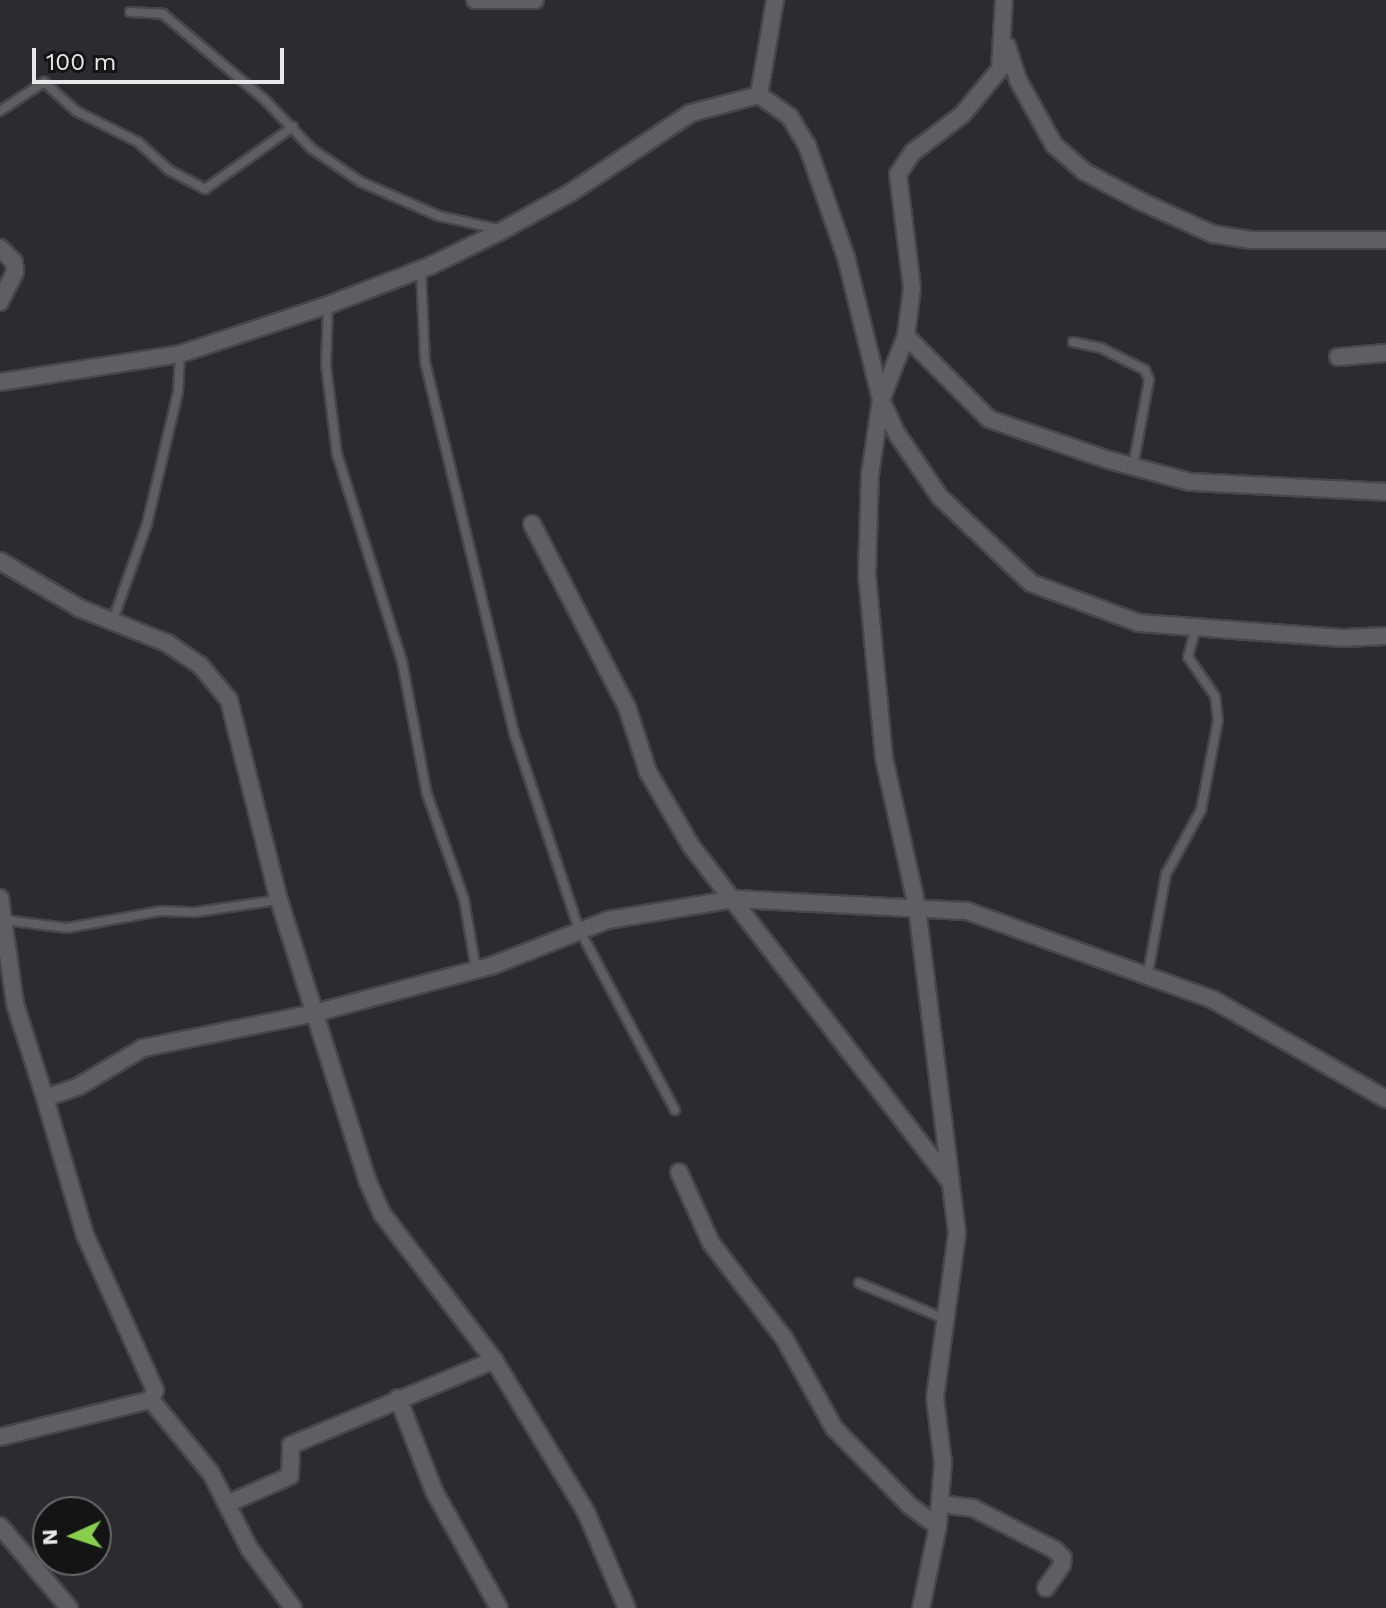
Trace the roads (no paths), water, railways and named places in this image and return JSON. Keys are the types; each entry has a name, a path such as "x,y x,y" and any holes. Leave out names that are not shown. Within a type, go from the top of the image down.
{"street":[{"path":"475,0 535,0"},
{"path":"759,95 775,0"},
{"path":"921,1608 938,1526 943,1463 935,1398 957,1233 917,907 884,758 867,574 870,475 881,400 906,336 912,288 898,174 913,152 962,115 1000,69 1004,0"},
{"path":"1004,37 1018,80 1054,145 1085,172 1213,234 1239,238 1386,240"},
{"path":"0,382 180,354 328,305 421,269 503,230 570,193 691,113 759,95"},
{"path":"759,95 790,117 807,145 846,257 881,400 897,434 940,497 1031,583 1139,623 1345,638 1386,636"},
{"path":"0,248 14,262 15,272 0,302"},
{"path":"906,336 989,419 1133,467 1190,482 1386,492"},
{"path":"1338,357 1386,353"},
{"path":"532,524 627,707 648,772 691,846 735,899 819,1017 951,1182"},
{"path":"0,561 79,608 167,643 200,665 229,700 279,900 345,1120 383,1215 494,1360 586,1512 627,1608"},
{"path":"0,898 8,1004 45,1098 85,1235 155,1390 151,1400"},
{"path":"45,1098 79,1086 143,1048 315,1013 476,970 579,929 735,899 967,911 1117,967 1148,973 1212,999 1386,1099"},
{"path":"679,1172 711,1243 784,1338 834,1428 910,1506 938,1526"},
{"path":"227,1504 290,1476 291,1445 354,1422 398,1398 494,1360"},
{"path":"398,1398 434,1491 499,1608"},
{"path":"0,1437 151,1400"},
{"path":"151,1400 211,1473 249,1548 293,1608"},
{"path":"940,1504 973,1508 1055,1550 1063,1558 1062,1565 1046,1588"},
{"path":"0,1526 69,1608"}],"lane":[{"path":"130,12 163,14 293,127 312,149 361,182 439,216 503,230"},
{"path":"0,111 44,82 76,111 138,142 169,170 205,189 293,127"},
{"path":"421,269 425,362 450,481 514,733 579,929 675,1110"},
{"path":"328,305 326,365 337,454 402,661 427,794 464,899 476,970"},
{"path":"1073,342 1101,348 1145,370 1149,380 1133,467"},
{"path":"113,620 147,524 178,392 180,354"},
{"path":"1148,973 1162,887 1201,810 1218,720 1215,696 1188,657 1197,626"},
{"path":"4,920 67,928 161,911 196,912 279,900"},
{"path":"859,1283 946,1320"}]}
